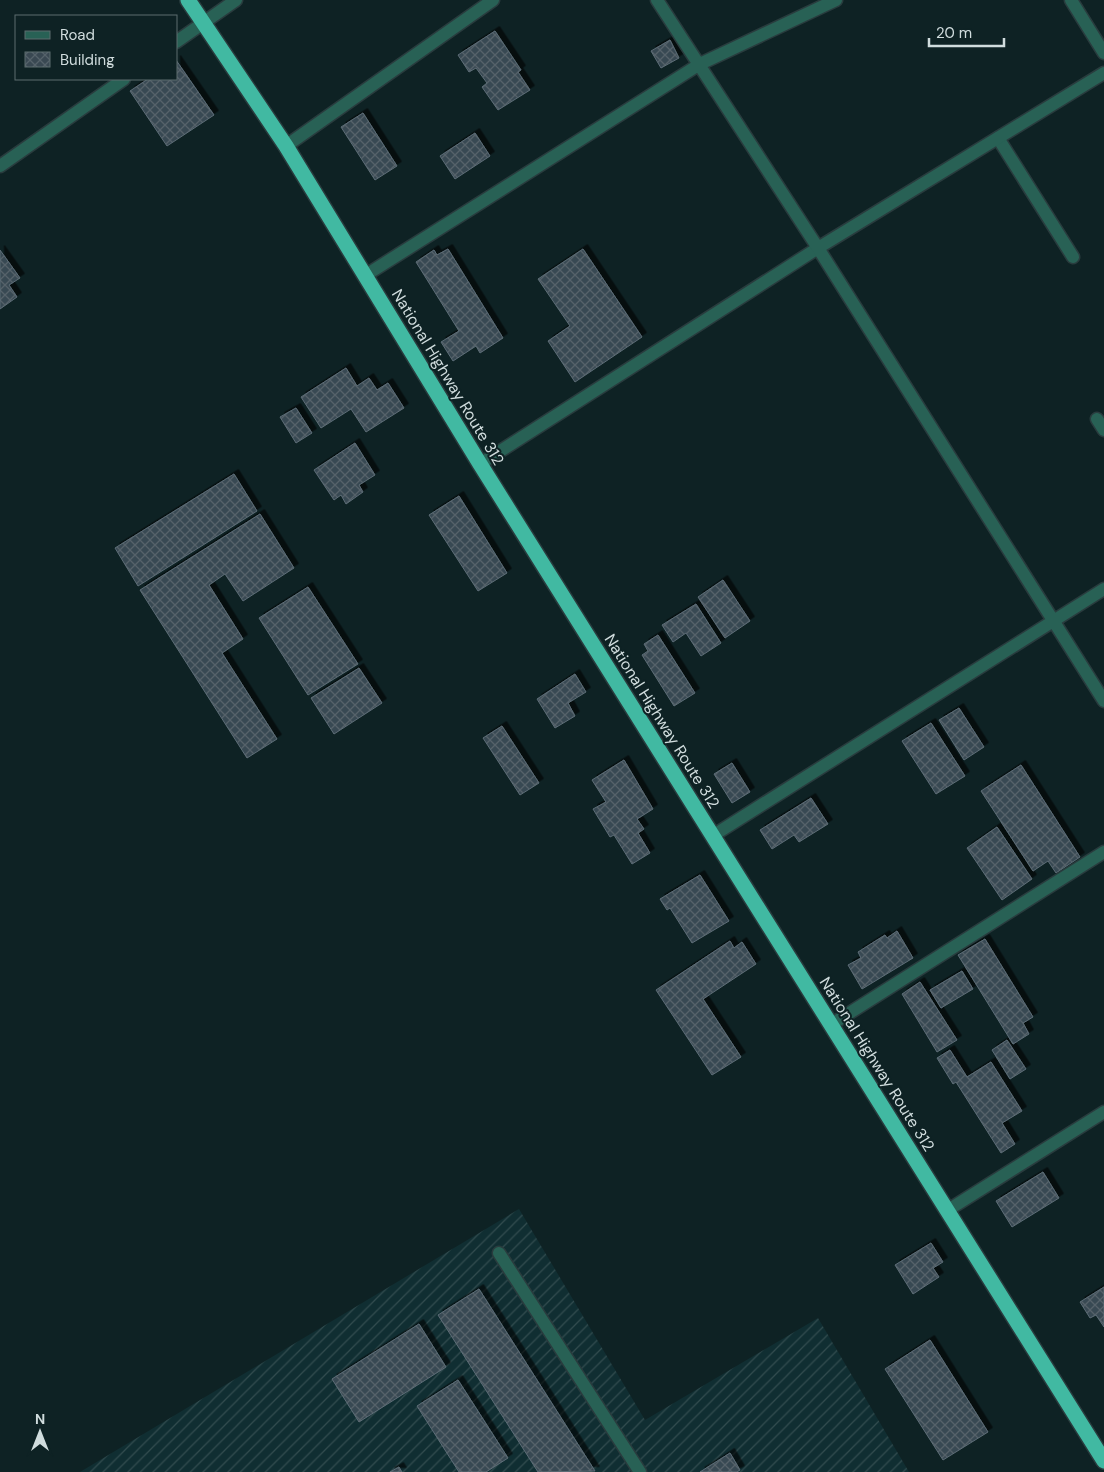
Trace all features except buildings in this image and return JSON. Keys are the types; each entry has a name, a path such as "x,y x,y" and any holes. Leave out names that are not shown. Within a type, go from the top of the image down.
{"highway":[{"name":"National Highway Route 312","path":"188,0 202,24 286,146 480,464 714,835 1104,1461"}],"street":[{"path":"178,41 236,0"},
{"path":"286,146 493,0"},
{"path":"657,0 818,248 1104,701"},
{"path":"366,275 700,64 836,0"},
{"path":"1071,0 1104,54"},
{"path":"480,464 818,248 1104,73"},
{"path":"0,166 123,80"},
{"path":"998,138 1073,257"},
{"path":"714,835 1104,590"},
{"path":"832,1024 1104,852"},
{"path":"948,1210 1104,1112"},
{"path":"499,1253 640,1472"}],"shaded area":[{"path":"519,1209 645,1420 818,1318 909,1472 80,1472"}]}
